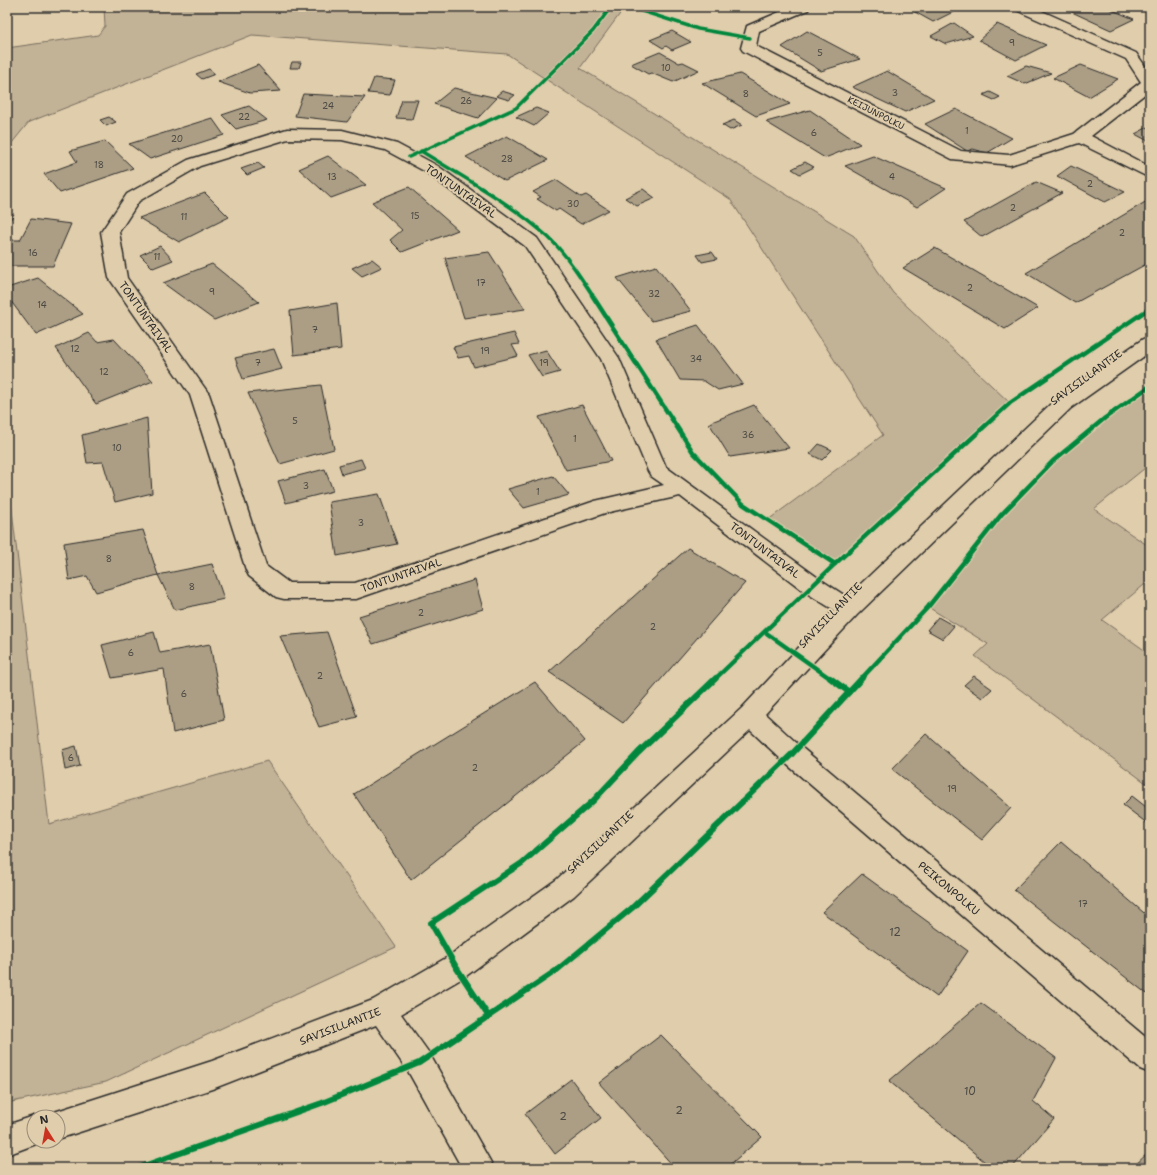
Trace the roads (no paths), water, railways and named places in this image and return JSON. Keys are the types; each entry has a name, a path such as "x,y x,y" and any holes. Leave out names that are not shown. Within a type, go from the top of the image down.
{"street":[{"name":"KEIJUNPOLKU","path":"803,7 752,29 748,48 958,156 1010,160 1080,137 1149,83 1131,56 1021,7"},
{"name":"TONTUNTAIVAL","path":"683,488 602,506 356,591 284,591 257,570 199,394 118,278 110,232 133,198 194,163 287,134 342,135 391,147 432,169 531,242 610,358 658,471 683,488 813,586 849,609"},
{"path":"1080,137 1150,173"},
{"name":"SAVISILLANTIE","path":"66,1121 212,1075 382,1010 456,967 566,888 750,715 849,609 1064,403 1150,344"},
{"name":"PEIKONPOLKU","path":"750,715 792,754 1150,1059"},
{"path":"382,1010 419,1063 479,1168"},
{"path":"7,1140 26,1134"}]}
